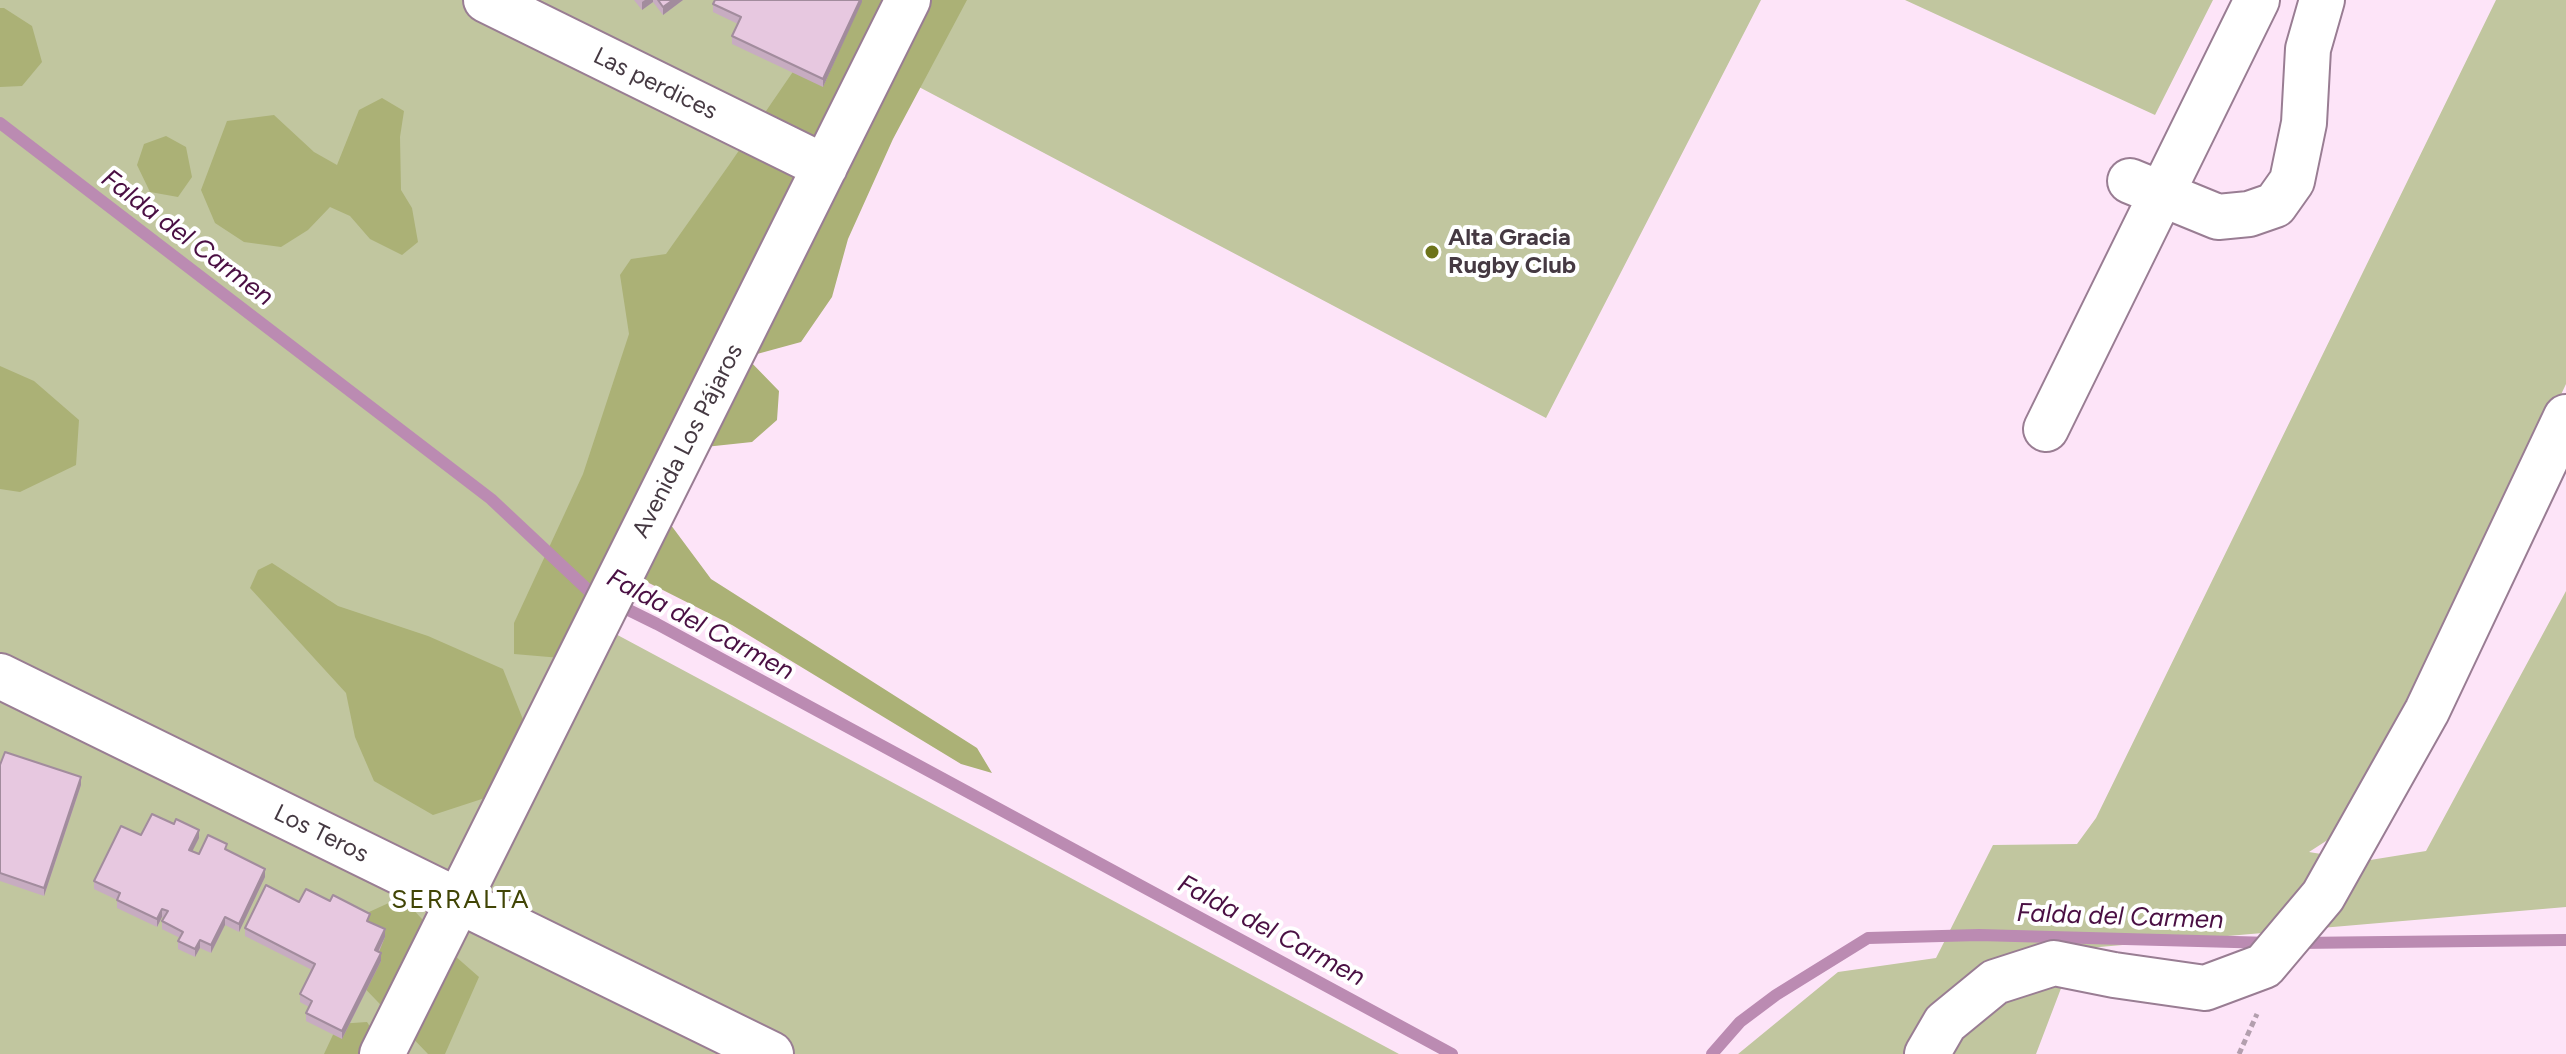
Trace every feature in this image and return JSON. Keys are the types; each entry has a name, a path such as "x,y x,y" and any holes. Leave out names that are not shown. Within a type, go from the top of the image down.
{"street":[{"name":"Las perdices","path":"486,0 825,167"},
{"name":"Avenida Los Pájaros","path":"382,1054 908,0"},
{"path":"2046,429 2145,187 2257,0"},
{"path":"2145,187 2218,217 2249,214 2275,205 2292,181 2304,123 2308,49 2322,0"},
{"path":"1927,1054 1945,1023 1995,982 2054,963 2205,988 2264,966 2323,896 2427,711 2566,417"},
{"name":"Los Teros","path":"0,676 771,1054"}],"green space":[{"path":"0,0 891,0 585,611 357,1054 0,1054"},
{"path":"811,0 967,0 893,139 848,239 832,297 801,342 746,357 779,391 777,420 752,442 705,447 662,513 711,579 977,748 992,773 961,764 732,625 643,580 561,658 514,654 514,623 583,474 629,334 620,275 631,259 666,254 729,165 812,44"},
{"name":"Alta Gracia Rugby Club","path":"962,0 1761,0 1546,418 919,87"},
{"path":"1905,0 2213,0 2155,115"},
{"path":"2496,0 2566,0 2566,384 2434,664 2340,832 2309,852 2364,861 2426,851 2566,591 2566,907 2076,949 2036,1054 1738,1054 1838,972 1936,958 1993,845 2077,844 2096,818"},
{"path":"0,8 32,26 42,62 22,86 0,87"},
{"path":"382,98 404,111 400,137 401,190 412,208 418,242 402,255 370,239 350,216 330,207 308,230 281,247 244,242 215,223 201,190 227,121 274,115 314,152 337,165 359,110"},
{"path":"166,136 186,147 192,177 178,197 150,192 137,165 144,144"},
{"path":"0,366 34,381 79,420 76,465 20,492 0,489"},
{"path":"272,563 338,606 428,636 503,669 524,722 494,795 433,815 374,781 355,737 346,693 250,588 258,570"},
{"path":"597,624 1399,1054 382,1054"},
{"path":"393,901 408,904 422,919 430,934 479,977 445,1054 428,1054 351,974 356,937 369,912"},
{"path":"367,1022 388,1054 324,1054 338,1024"}],"building":[{"path":"658,0 673,0 663,7"},
{"path":"715,0 860,0 823,79 732,36 741,17 713,4"},
{"path":"5,752 81,777 44,888 0,873 0,765"},
{"path":"152,814 174,824 176,819 199,830 189,850 199,854 208,835 227,844 225,849 265,869 239,924 225,917 211,945 200,940 195,949 178,941 183,932 162,921 168,911 162,909 157,919 117,900 120,893 94,881 121,826 141,835"},
{"path":"266,885 299,902 306,889 330,901 333,895 370,914 367,921 385,929 375,950 381,953 342,1031 306,1013 312,1001 300,994 315,964 245,928"}],"waterway":[{"name":"Falda del Carmen","path":"0,123 491,499 588,590 657,624 1452,1054"},
{"name":"Falda del Carmen","path":"1712,1054 1740,1022 1776,995 1868,938 1979,935 2271,943"},
{"name":"Falda del Carmen","path":"2297,943 2566,940"}],"place":[{"name":"Alta Gracia Rugby Club","path":"1432,252"}],"district":[{"name":"SERRALTA","path":"461,900"}]}
